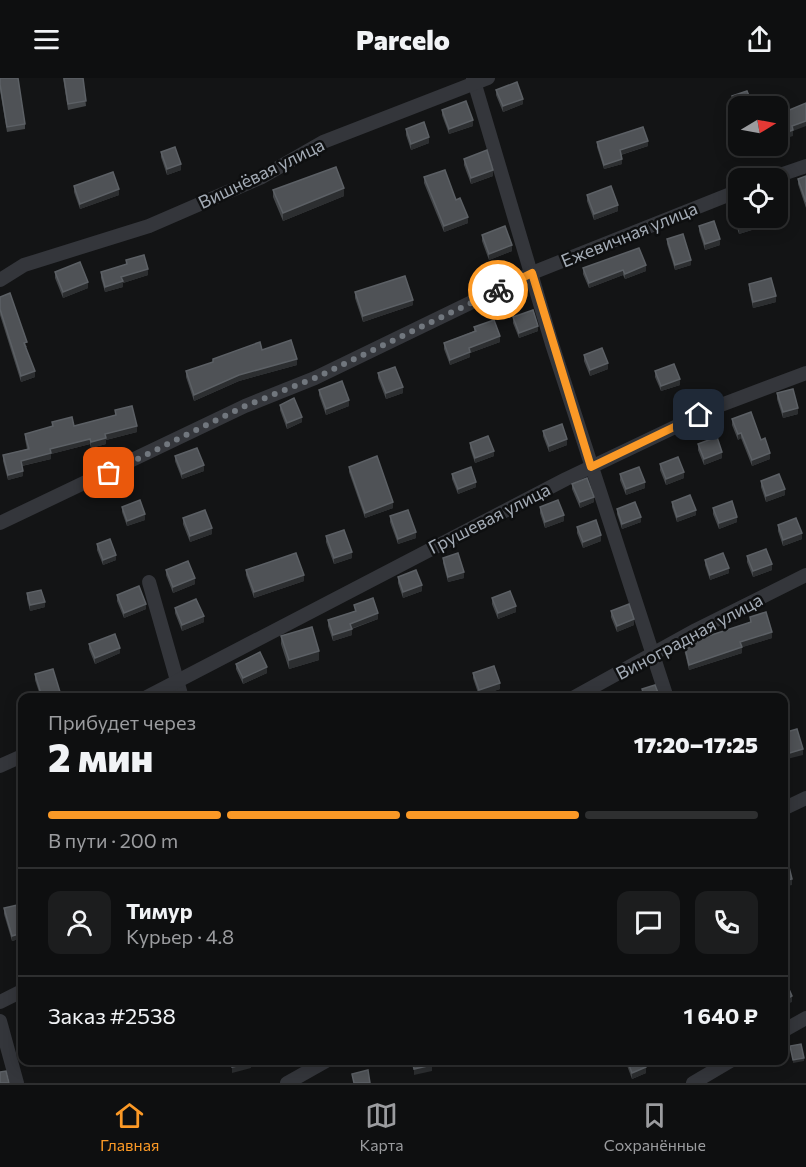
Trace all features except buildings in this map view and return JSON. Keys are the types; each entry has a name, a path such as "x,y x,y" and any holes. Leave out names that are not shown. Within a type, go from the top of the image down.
{"street":[{"name":"Вишнёвая улица","path":"0,280 24,265 149,226 262,177 322,142 474,80 488,78"},
{"path":"474,80 513,220 532,273 591,467 665,693"},
{"path":"788,172 806,166"},
{"name":"Ежевичная улица","path":"0,523 245,406 315,378 532,273 728,195"},
{"name":"Грушевая улица","path":"154,693 591,467 721,405 806,373"},
{"name":"Виноградная улица","path":"582,693 696,630 806,575"},
{"path":"149,582 181,693"},
{"path":"0,766 18,758"},
{"path":"788,807 806,798"},
{"path":"0,1002 18,993"},
{"path":"788,1028 806,1018"},
{"path":"0,1022 17,1083"},
{"path":"287,1083 319,1065"},
{"path":"693,1083 724,1065"}],"way so far":[{"path":"109,473 245,406 315,378 498,290"}],"route":[{"path":"498,290 532,273 591,467 699,415"}]}
